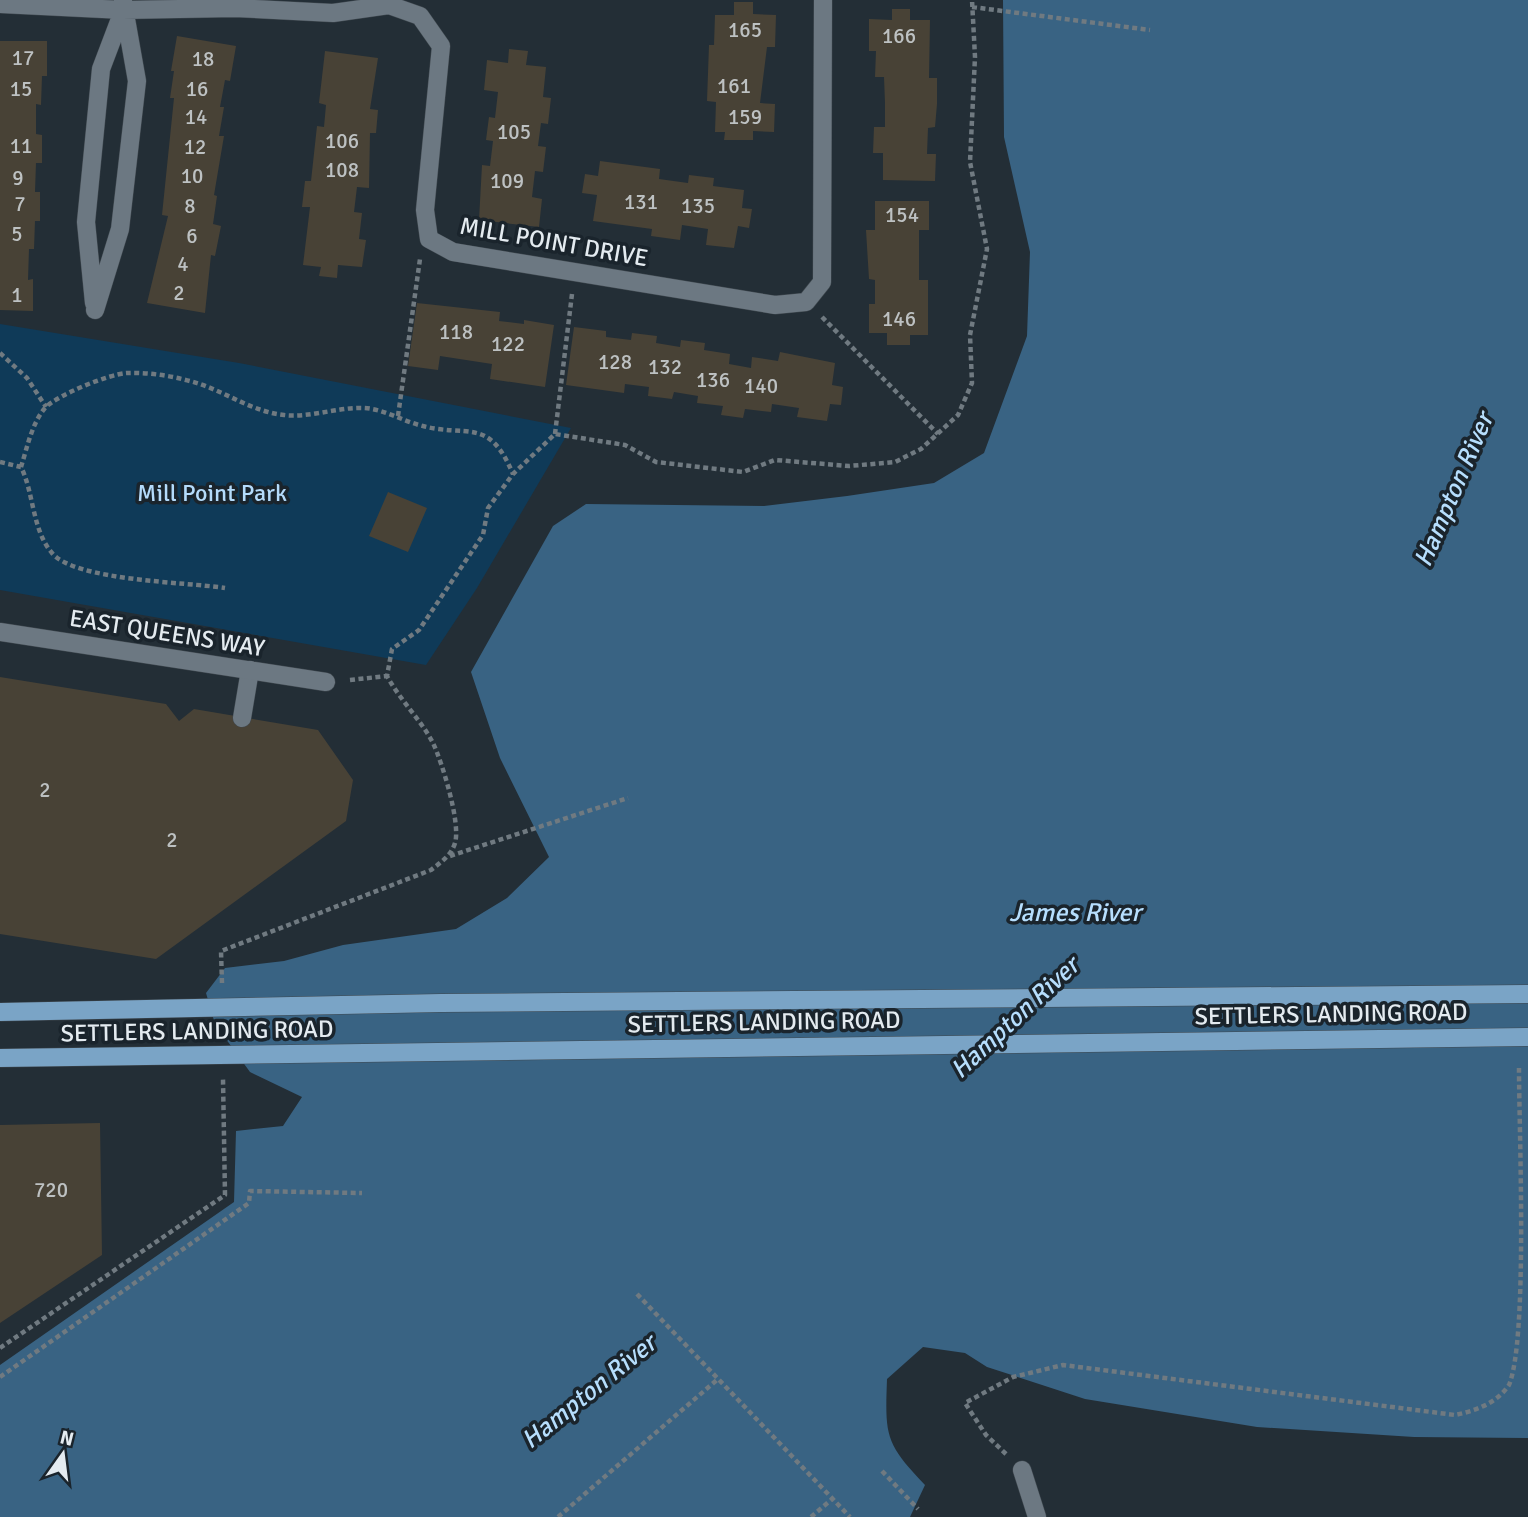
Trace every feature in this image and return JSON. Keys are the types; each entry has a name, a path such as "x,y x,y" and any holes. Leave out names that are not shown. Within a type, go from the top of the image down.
{"main road":[{"name":"SETTLERS LANDING ROAD","path":"0,1012 469,1003 1528,994"},
{"name":"SETTLERS LANDING ROAD","path":"0,1058 1528,1037"}],"street":[{"path":"806,302 822,282 823,0"},
{"name":"MILL POINT DRIVE","path":"0,4 235,8 332,13 389,5 420,16 441,46 425,210 429,239 453,252 775,305 806,302"},
{"path":"123,5 137,81 120,229 95,310 88,208 101,69 123,5"},
{"name":"EAST QUEENS WAY","path":"0,632 326,682"},
{"path":"243,718 250,670"},
{"path":"1022,1470 1037,1517"}],"path":[{"path":"555,434 625,445 656,462 743,472 775,460 849,466 895,462 938,434 958,415 972,383 970,335 987,249 970,162 975,57 972,0"},
{"path":"972,7 1150,30"},
{"path":"398,416 416,266 429,239"},
{"path":"449,856 456,841 455,820 432,743 387,676 392,649 419,631 452,586 483,535 488,508 513,474 555,434 575,272"},
{"path":"806,302 938,434"},
{"path":"0,352 27,378 46,407"},
{"path":"225,588 186,582 147,582 77,569 52,554 40,531 31,487 21,467 37,421 46,407 79,389 125,373 170,377 201,385 265,412 288,416 366,408 420,425 470,429 487,436 502,448 513,474"},
{"path":"0,462 21,467"},
{"path":"326,682 387,676"},
{"path":"222,992 221,951 431,870 449,856 628,798"},
{"path":"1022,1470 986,1435 965,1403 1013,1377 1063,1365 1455,1415 1477,1410 1510,1384 1525,1343 1526,1288 1519,1068"},
{"path":"0,1348 225,1195 223,1073"},
{"path":"0,1377 249,1203 250,1191 362,1193"},
{"path":"637,1294 850,1517"},
{"path":"558,1517 718,1379"},
{"path":"882,1471 918,1509"},
{"path":"811,1517 832,1499"}],"green space":[{"name":"Mill Point Park","path":"0,324 239,363 571,428 477,588 426,665 0,590"}],"water":[{"name":"James River","path":"1003,0 1528,0 1528,1438 1414,1437 1257,1427 1085,1399 987,1367 965,1353 923,1347 887,1379 886,1414 890,1438 902,1459 925,1485 910,1517 0,1517 0,1365 234,1202 236,1131 283,1126 302,1097 250,1072 215,1024 206,993 225,968 284,961 343,945 456,929 507,898 549,857 500,758 471,672 553,526 586,504 764,506 934,483 984,453 1027,336 1030,252 1004,137"}],"building":[{"path":"734,2 753,2 753,14 776,15 775,47 767,47 760,103 775,104 774,132 753,131 753,140 724,140 725,132 715,132 716,102 707,101 709,45 714,45 715,15 734,15"},
{"path":"892,9 910,9 910,20 930,20 929,78 937,78 937,104 935,127 928,128 927,154 936,154 935,181 883,180 883,153 873,153 874,127 885,127 885,103 884,77 875,77 876,51 869,51 869,19 892,20"},
{"path":"177,36 236,46 230,81 225,80 220,107 224,107 219,136 224,136 214,195 217,196 213,224 221,226 215,256 211,255 205,313 147,303 168,216 162,215 174,98 170,98 174,71 171,71"},
{"path":"0,41 47,41 47,76 42,76 41,105 36,104 36,134 42,135 42,163 36,163 35,192 40,192 40,221 35,221 34,249 29,249 28,280 33,279 33,311 0,310"},
{"path":"509,49 528,51 526,65 546,67 543,97 551,98 548,124 541,123 538,146 546,147 543,172 535,171 532,197 542,199 539,227 479,220 482,165 490,166 493,141 486,140 489,117 495,118 498,92 484,90 487,60 508,63"},
{"path":"325,51 378,58 370,109 378,110 376,133 370,133 369,188 357,187 354,212 362,213 359,239 366,240 362,267 338,265 337,278 319,276 321,267 303,265 310,207 302,207 305,181 311,181 317,126 324,127 326,105 319,103"},
{"path":"600,161 660,169 659,179 688,183 689,175 714,178 713,186 744,190 742,208 752,209 749,228 738,226 734,248 706,245 708,229 682,225 680,240 651,236 652,229 593,221 597,195 582,193 585,174 598,176"},
{"path":"875,201 929,201 929,230 919,230 919,280 928,280 928,335 910,335 910,345 887,345 887,333 869,333 869,304 875,304 875,280 869,279 866,230 875,230"},
{"path":"417,303 500,312 499,321 524,324 524,320 554,325 545,387 490,379 492,364 440,356 438,370 408,366"},
{"path":"574,327 606,331 606,337 631,340 632,333 657,336 656,343 680,347 681,340 705,343 704,350 730,354 729,364 751,368 752,357 778,361 780,352 835,363 832,385 843,387 841,405 830,404 827,421 797,417 799,408 772,404 771,412 745,409 743,418 721,415 723,406 697,403 698,396 674,392 672,399 648,396 649,387 625,384 624,393 566,385"},
{"path":"388,492 427,508 408,552 369,536"},
{"path":"0,677 166,704 179,721 194,709 318,730 353,780 346,821 156,959 0,934"},
{"path":"100,1123 102,1255 0,1323 0,1125"}],"water label":[{"name":"Hampton River","path":"1454,490"},
{"name":"Hampton River","path":"1015,1018"},
{"name":"Hampton River","path":"589,1392"}]}
